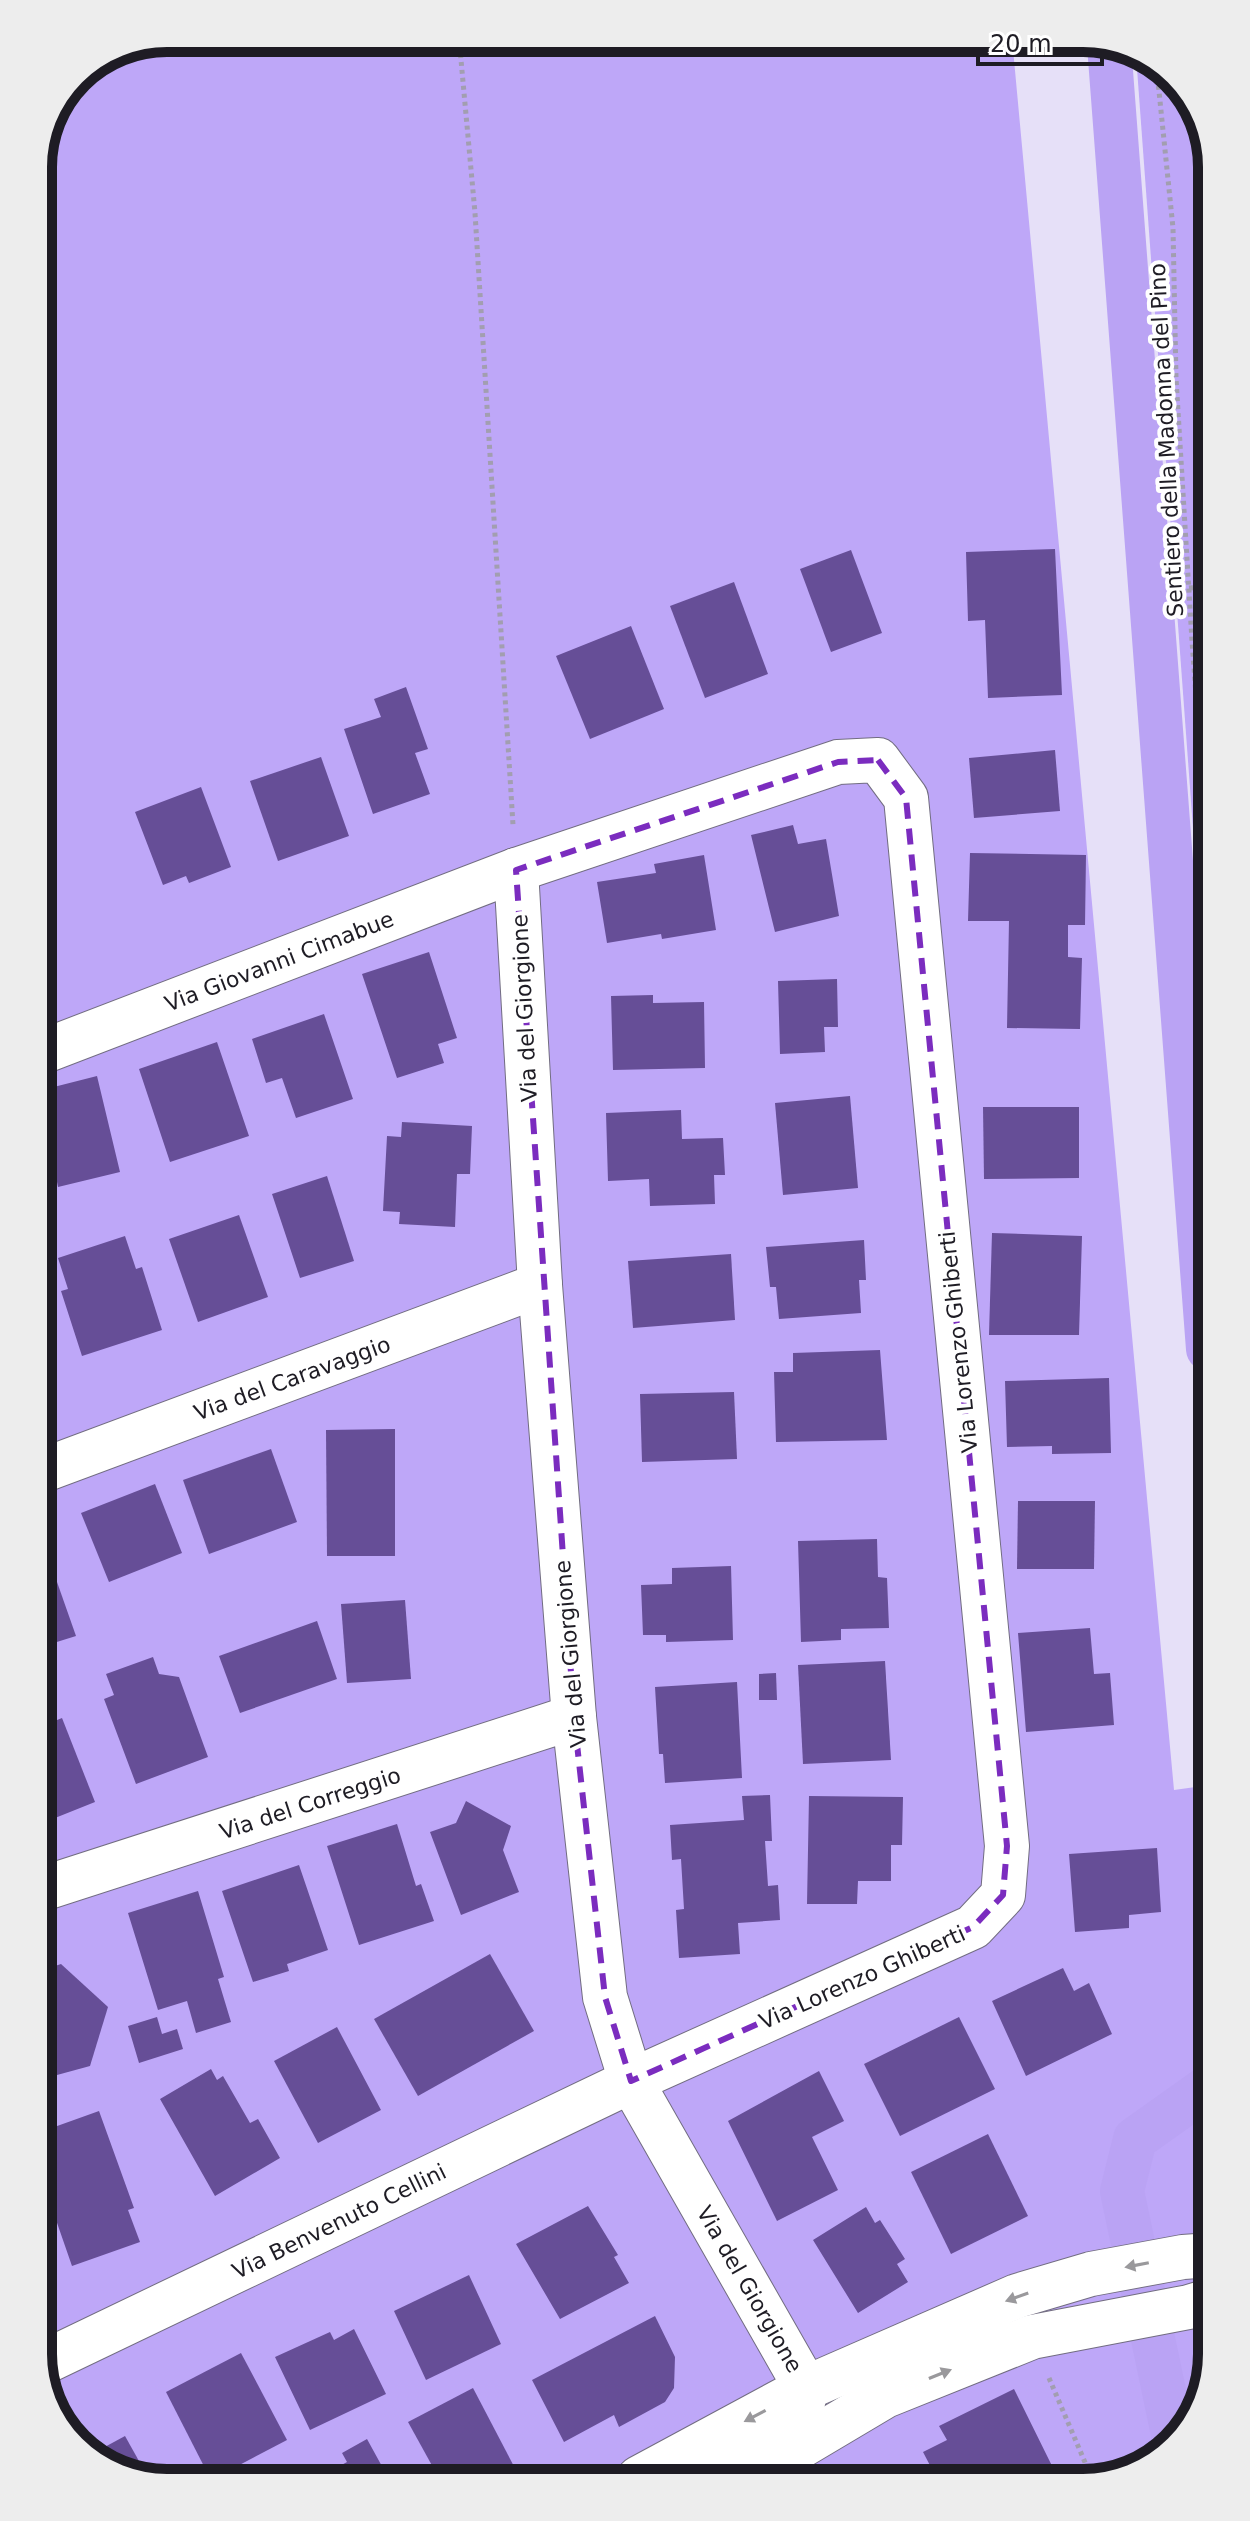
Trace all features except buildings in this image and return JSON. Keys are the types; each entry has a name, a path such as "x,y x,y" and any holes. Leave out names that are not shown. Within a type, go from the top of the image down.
{"street":[{"name":"Via Lorenzo Ghiberti","path":"516,870 838,762 878,760 906,798 1006,1830 1003,1895 973,1927 631,2081"},
{"name":"Via Giovanni Cimabue","path":"52,1048 516,870"},
{"name":"Via del Giorgione","path":"516,870 540,1285 574,1717 605,1997 631,2081 806,2388 797,2431 728,2469"},
{"name":"Via del Caravaggio","path":"52,1467 540,1285"},
{"name":"Via del Correggio","path":"52,1886 574,1717"},
{"name":"Via Benvenuto Cellini","path":"52,2358 631,2081"},
{"path":"656,2469 806,2388 1017,2296 1091,2274 1198,2256"},
{"path":"762,2469 885,2396 1032,2337 1198,2303"},
{"name":"Via del Giorgione","path":"806,2388 861,2396 885,2396"}],"path":[{"path":"460,52 475,213 516,870"},
{"name":"Sentiero della Madonna del Pino","path":"1158,80 1173,228 1176,378 1198,717"},
{"path":"1189,588 1198,587"},
{"path":"1032,2337 1088,2469"}],"highlighted area":[{"path":"878,760 906,798 1007,1846 1003,1895 973,1927 631,2081 605,1997 574,1717 516,870 838,762"}],"shaded area":[{"path":"167,52 1013,52 1174,1790 1198,1787 1198,2354 1196,2377 1186,2405 1170,2430 1147,2450 1106,2467 1083,2469 159,2469 130,2463 103,2450 80,2430 67,2412 54,2377 52,2354 52,159 64,116 91,80 109,67 130,58"},
{"path":"1137,66 1164,86 1183,109 1196,144 1198,167 1198,896"}],"waterway":[{"path":"1110,55 1198,1217"},
{"path":"1172,2428 1122,2191 1135,2139 1198,2094"}]}
